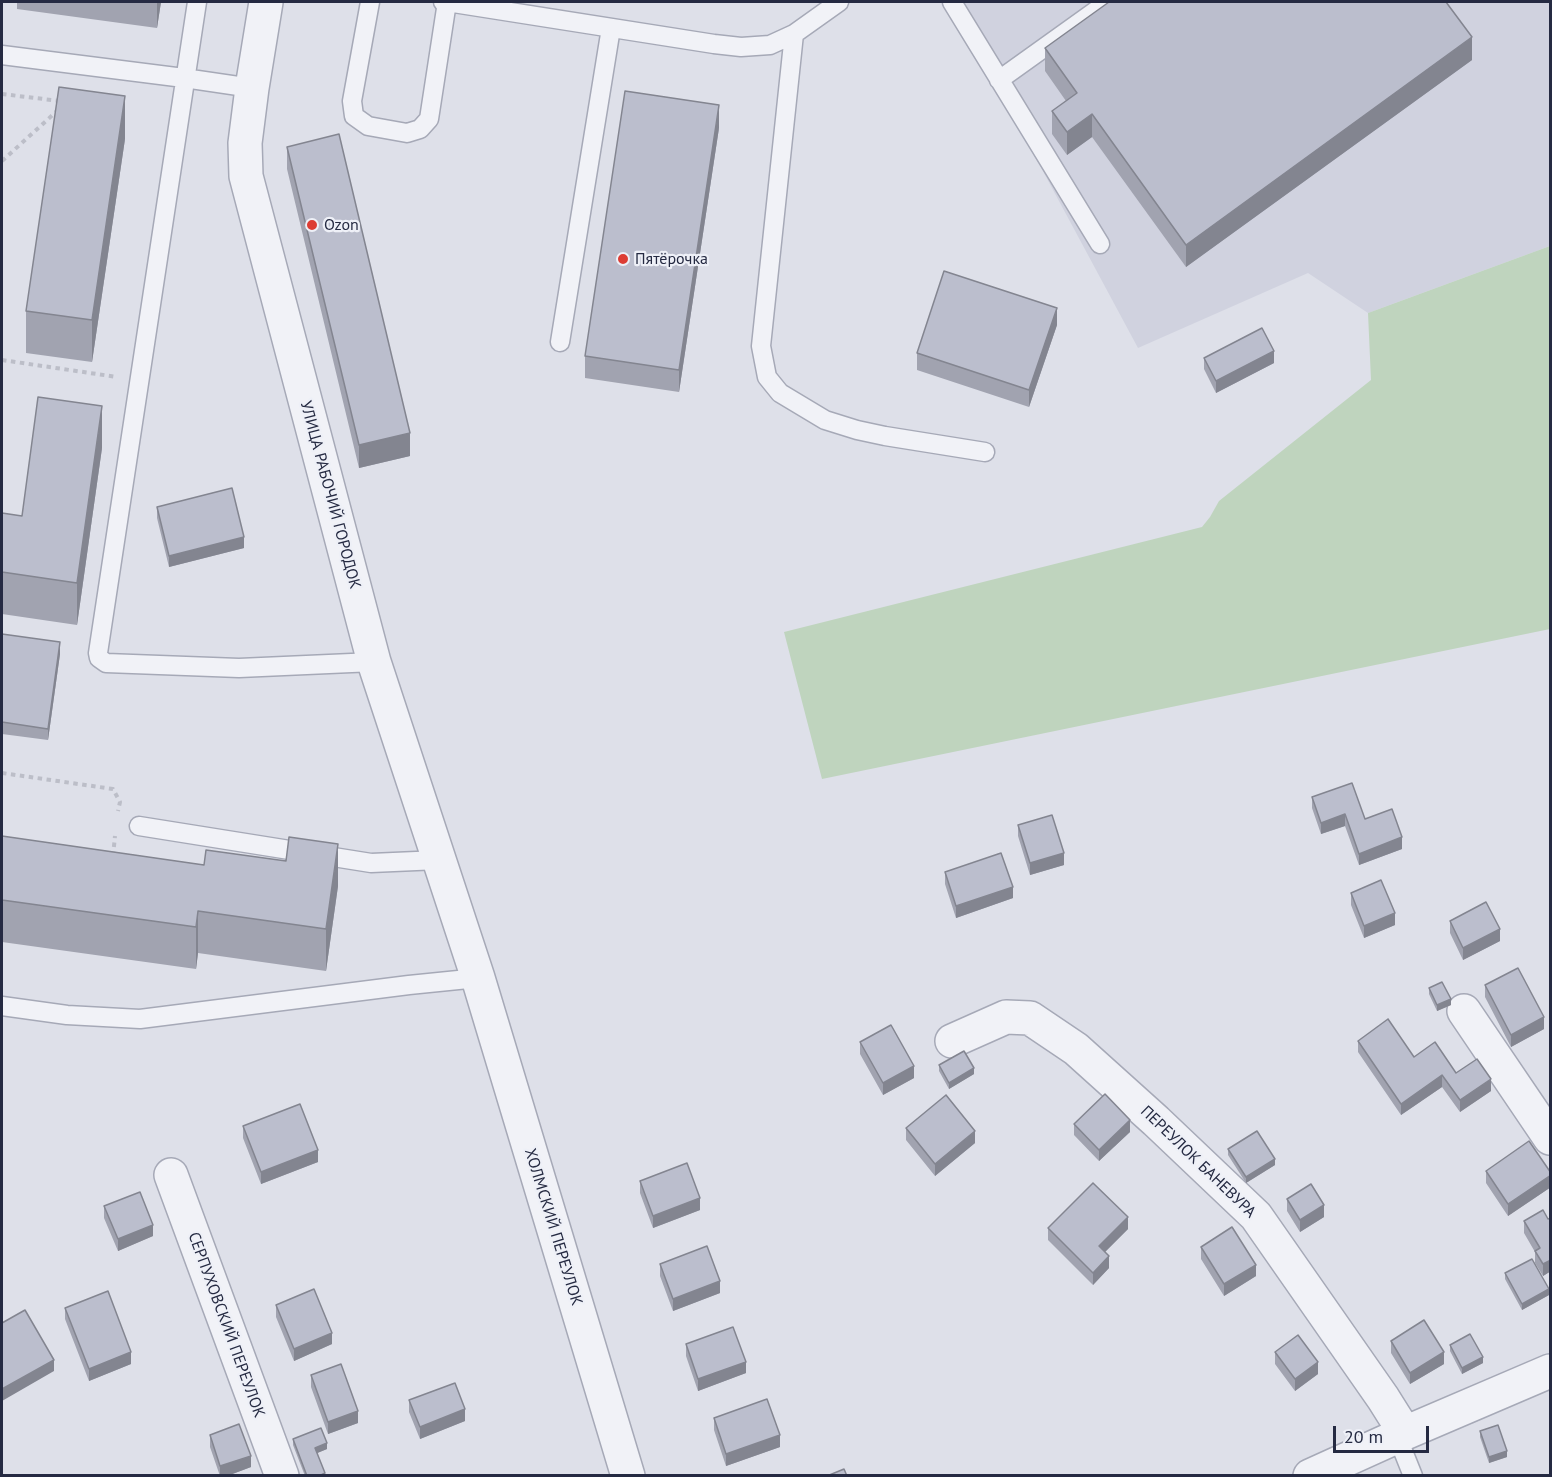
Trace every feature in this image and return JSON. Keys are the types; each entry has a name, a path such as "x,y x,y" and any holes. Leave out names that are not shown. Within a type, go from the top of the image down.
{"street":[{"name":"УЛИЦА РАБОЧИЙ ГОРОДОК","path":"266,2 245,143 246,176 374,662 478,978"},
{"name":"ХОЛМСКИЙ ПЕРЕУЛОК","path":"478,978 628,1476"},
{"path":"1464,1011 1551,1138"},
{"name":"ПЕРЕУЛОК БАНЕВУРА","path":"952,1041 1006,1017 1030,1018 1076,1049 1256,1216 1383,1398 1401,1434"},
{"name":"СЕРПУХОВСКИЙ ПЕРЕУЛОК","path":"171,1175 282,1476"},
{"path":"1310,1476 1401,1434 1551,1371"}],"lane":[{"path":"196,2 99,658 106,663 239,668 374,662"},
{"path":"370,2 352,101 354,116 368,126 407,133 420,129 429,119 445,2 741,47 770,45 794,34 839,2"},
{"path":"952,2 1101,244"},
{"path":"999,80 1108,2"},
{"path":"560,342 611,28"},
{"path":"794,34 761,346 767,377 780,393 825,420 875,434 985,452"},
{"path":"2,55 252,88"},
{"path":"140,826 371,863 439,860"},
{"path":"2,1006 67,1015 140,1018 478,978"},
{"path":"1401,1434 1413,1476"}],"path":[{"path":"2,94 67,102 2,161"},
{"path":"2,360 140,380"},
{"path":"2,773 113,789 120,802 118,813"},
{"path":"113,858 115,836"}],"shaded area":[{"path":"952,2 1550,2 1550,246 1368,313 1308,273 1138,348"}],"green space":[{"path":"1550,246 1550,629 822,779 784,632 1202,527 1219,501 1371,380 1368,313"}],"building":[{"path":"1109,2 1446,2 1472,37 1186,245 1092,114 1067,132 1052,111 1077,93 1045,48"},
{"path":"59,87 125,96 92,320 26,311"},
{"path":"625,91 719,105 679,370 585,356"},
{"path":"339,134 410,433 359,445 287,147"},
{"path":"944,271 1057,308 1029,390 917,353"},
{"path":"1262,328 1274,351 1216,381 1204,358"},
{"path":"38,397 102,406 77,583 2,572 2,513 22,516"},
{"path":"232,488 244,537 169,556 157,507"},
{"path":"2,634 60,642 48,729 2,722"},
{"path":"1352,783 1365,819 1392,809 1402,837 1359,854 1345,814 1321,823 1312,797"},
{"path":"1052,815 1064,853 1030,863 1018,825"},
{"path":"2,836 204,865 206,850 286,861 289,837 338,844 326,929 198,911 196,927 2,900"},
{"path":"1001,853 1013,887 956,906 945,872"},
{"path":"1381,880 1395,913 1364,926 1351,893"},
{"path":"1486,902 1500,929 1463,948 1450,921"},
{"path":"1518,968 1544,1017 1511,1035 1485,985"},
{"path":"1442,982 1451,999 1437,1005 1429,988"},
{"path":"1388,1019 1414,1057 1435,1042 1456,1073 1477,1059 1491,1079 1460,1100 1442,1075 1401,1104 1358,1041"},
{"path":"891,1025 914,1066 883,1083 860,1042"},
{"path":"964,1051 974,1068 949,1083 939,1065"},
{"path":"1105,1094 1130,1120 1099,1150 1074,1124"},
{"path":"946,1095 975,1131 935,1164 906,1128"},
{"path":"300,1104 318,1150 261,1172 243,1126"},
{"path":"1257,1131 1275,1159 1246,1177 1228,1149"},
{"path":"1529,1141 1551,1175 1508,1204 1486,1171"},
{"path":"687,1163 700,1198 653,1216 640,1181"},
{"path":"1093,1183 1128,1217 1099,1246 1109,1256 1093,1273 1048,1228"},
{"path":"1311,1184 1324,1205 1300,1220 1287,1199"},
{"path":"140,1192 153,1225 118,1239 104,1206"},
{"path":"1543,1210 1548,1219 1551,1218 1551,1260 1543,1264 1535,1251 1540,1248 1524,1221"},
{"path":"1232,1227 1256,1265 1224,1284 1201,1247"},
{"path":"707,1246 720,1281 673,1299 660,1264"},
{"path":"1532,1259 1549,1289 1522,1304 1505,1273"},
{"path":"314,1289 332,1333 294,1349 276,1305"},
{"path":"108,1291 131,1352 89,1369 65,1308"},
{"path":"25,1310 54,1360 2,1389 2,1323"},
{"path":"1424,1320 1444,1352 1410,1373 1391,1341"},
{"path":"733,1327 746,1362 698,1379 686,1344"},
{"path":"1470,1334 1483,1357 1462,1368 1450,1345"},
{"path":"1298,1335 1318,1362 1295,1379 1275,1352"},
{"path":"341,1364 358,1411 328,1422 311,1375"},
{"path":"455,1383 465,1409 420,1427 409,1400"},
{"path":"767,1399 780,1435 726,1454 714,1418"},
{"path":"239,1424 251,1456 220,1466 210,1435"},
{"path":"1498,1425 1507,1451 1489,1457 1480,1431"},
{"path":"321,1428 327,1443 315,1448 325,1473 319,1476 307,1476 293,1439"},
{"path":"844,1469 847,1476 827,1476"}],"place":[{"name":"Ozon","path":"312,225"},
{"name":"Пятёрочка","path":"623,259"}]}
